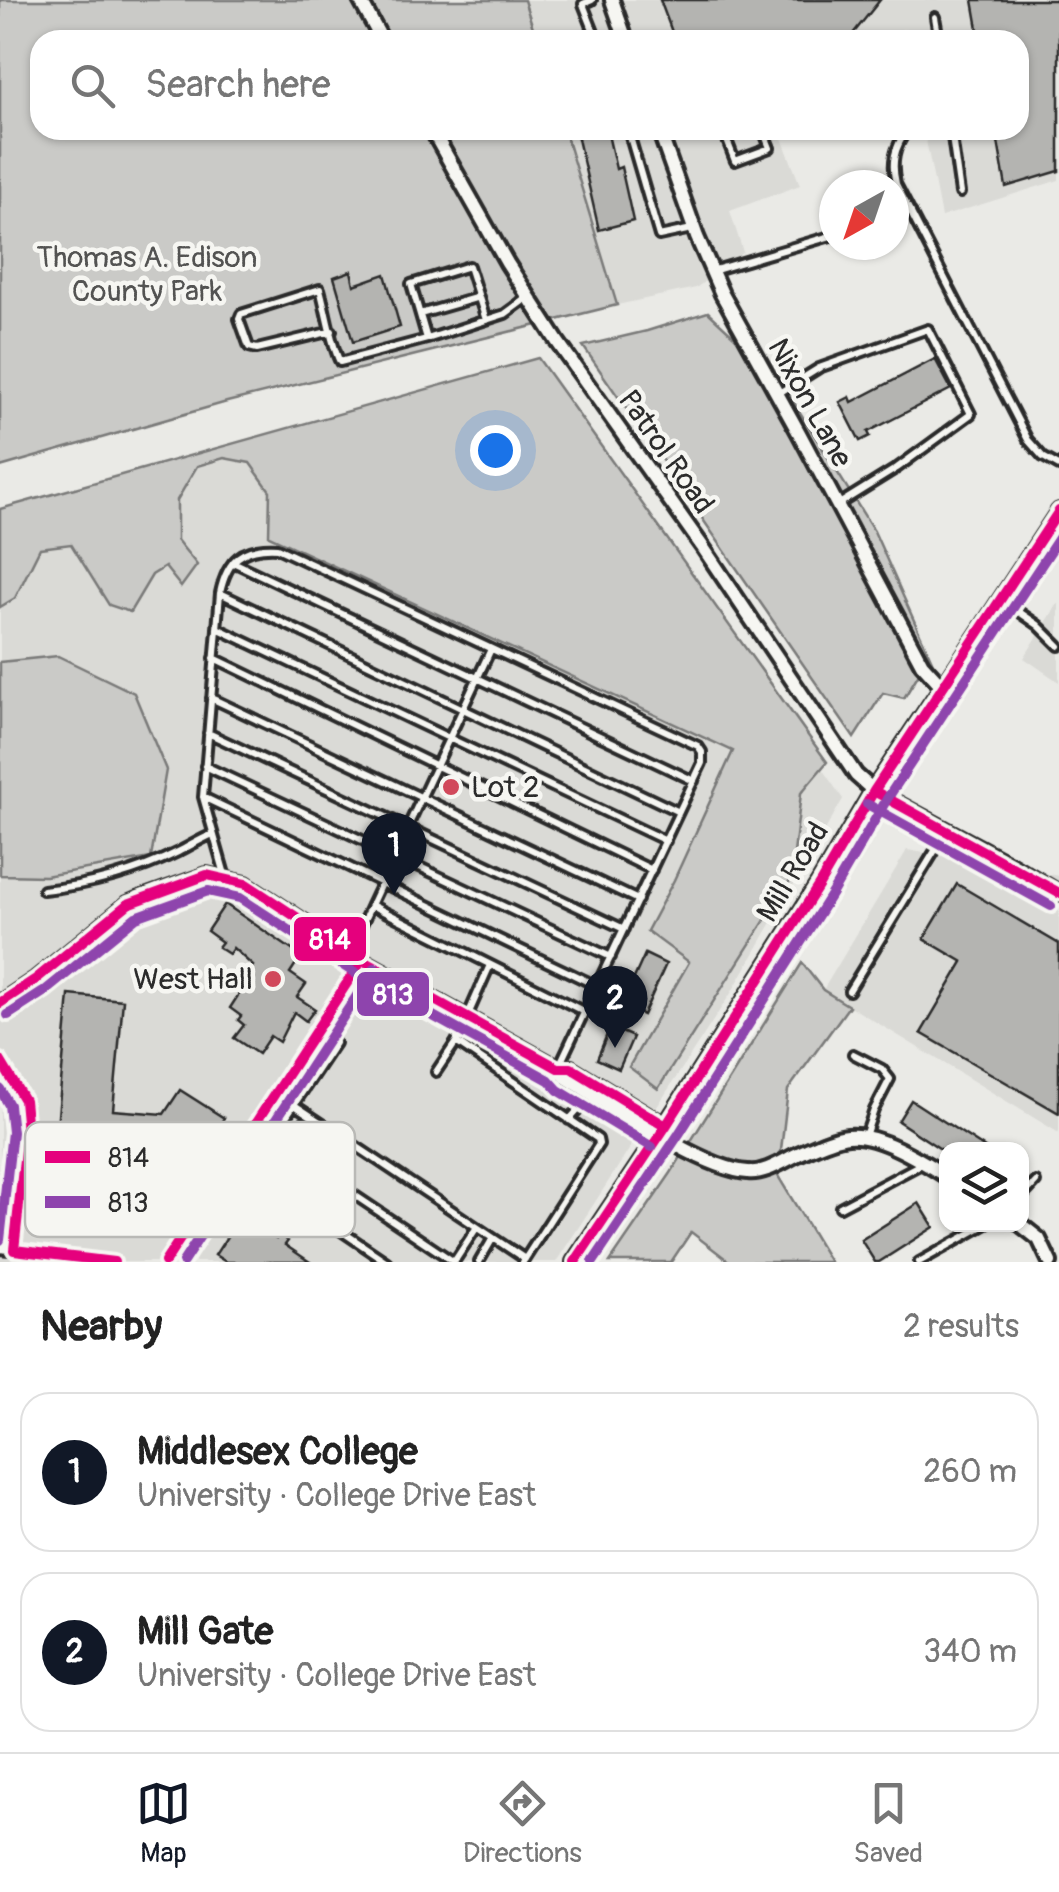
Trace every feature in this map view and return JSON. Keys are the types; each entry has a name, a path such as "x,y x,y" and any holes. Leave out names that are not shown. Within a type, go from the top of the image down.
{"street":[{"path":"360,0 376,30"},
{"path":"612,0 622,30"},
{"name":"Patrol Road","path":"438,140 557,341 702,546 856,775 874,791"},
{"name":"Nixon Lane","path":"663,140 722,294 922,664 943,688"},
{"name":"Mill Road","path":"575,1262 819,885 874,791 1059,511"},
{"path":"874,791 1057,888"},
{"path":"0,1003 36,979 128,904 207,875 226,878 246,884 356,956 558,1068 566,1077 583,1082 704,1158 757,1172 846,1136 896,1148 939,1172"},
{"path":"583,1082 602,1099 663,1130"},
{"path":"1029,1231 1039,1239 1050,1262"}],"lane":[{"path":"592,0 584,4 593,30"},
{"path":"935,17 937,30"},
{"path":"631,140 659,236 694,228"},
{"path":"727,140 736,161 770,148 767,140"},
{"path":"900,140 893,170 896,184 1028,440 1044,458 1059,466"},
{"path":"952,140 960,193"},
{"path":"712,271 819,239"},
{"path":"427,338 410,284 454,270 469,266 486,320"},
{"path":"332,331 249,347 240,319 241,314 320,289 332,331 337,356 340,362 506,314 529,297"},
{"path":"420,314 479,297"},
{"path":"778,394 819,368 928,329 971,414 838,505"},
{"path":"226,878 203,797 220,593 225,571 249,550 277,548 698,746 702,763 558,1068"},
{"path":"233,562 694,781"},
{"path":"220,593 680,812"},
{"path":"1001,600 1038,624 1059,646"},
{"path":"217,628 666,841"},
{"path":"252,1122 356,956 371,905 491,648"},
{"path":"214,658 652,870"},
{"path":"211,698 638,900"},
{"path":"208,733 624,930"},
{"path":"206,766 611,957"},
{"path":"203,797 597,986"},
{"path":"849,991 948,830"},
{"path":"43,890 100,881 136,870 213,834"},
{"path":"371,905 585,1012"},
{"path":"436,1072 456,1042 490,965"},
{"path":"355,1145 524,1261 599,1144 598,1139 456,1042"},
{"path":"282,1122 334,1043"},
{"path":"853,1054 882,1069 890,1079 864,1138"},
{"path":"0,1060 24,1100 26,1122"},
{"path":"570,1120 578,1109 602,1099"},
{"path":"293,1104 320,1122"},
{"path":"14,1250 25,1150"},
{"path":"840,1207 923,1162"},
{"path":"1029,1190 1036,1182"},
{"path":"355,1195 454,1262 477,1227"},
{"path":"920,1262 972,1232"},
{"path":"165,1262 181,1237"},
{"path":"350,1237 387,1262"},
{"path":"478,1262 494,1238"},
{"path":"0,1249 42,1258 114,1262"}],"shaded area":[{"path":"524,0 1059,0 1059,180 941,217 926,140 1029,140 1029,30 534,30"},
{"path":"567,140 783,140 800,185 730,211 743,252 696,288 617,305"},
{"path":"538,358 843,799 733,990 556,1262 0,1262 0,510"},
{"path":"1059,602 1059,682 1024,658"},
{"path":"907,850 1059,876 1059,1133 823,990"}],"green space":[{"name":"Thomas A. Edison County Park","path":"0,0 524,0 534,30 30,30 30,140 567,140 617,305 227,402 0,467"},
{"path":"708,312 778,377 874,531 933,663 921,670 904,698 883,693 854,738 583,346"},
{"path":"538,358 827,762 801,793 791,879 658,1089 629,1067 689,962 647,931 733,751 269,536 270,491 250,463 224,458 197,466 177,500 177,540 197,565 181,587 165,567 152,575 130,612 109,605 71,544 40,548 15,598 0,607 0,509"},
{"path":"58,656 134,693 166,770 151,858 45,876 0,875 0,662"},
{"path":"802,963 823,990 849,1006 788,1090 778,1176 830,1262 730,1262 691,1232 671,1262 610,1262 671,1173"}],"building":[{"path":"660,0 880,0 856,30 671,30"},
{"path":"973,0 1059,0 1059,171 1006,187 998,140 1029,140 1029,30 978,30"},
{"path":"578,140 609,140 616,169 621,167 633,221 599,230"},
{"path":"351,271 354,285 385,274 400,327 353,342 334,277"},
{"path":"935,359 951,389 868,432 870,436 860,441 840,402 850,397 852,402"},
{"path":"957,884 1059,944 1059,1113 921,1033 963,962 924,939"},
{"name":"West Hall","path":"225,904 301,956 290,973 306,984 297,997 315,1009 306,1021 294,1012 279,1042 270,1036 258,1054 234,1038 244,1025 238,1020 241,1016 230,1008 253,966 233,948 229,954 218,947 222,942 207,931"},
{"path":"645,954 666,964 643,1015 622,1005"},
{"path":"69,995 123,1000 113,1110 164,1114 180,1090 224,1118 221,1122 57,1122"},
{"path":"610,1027 633,1037 619,1069 597,1059"},
{"path":"911,1100 976,1142 939,1142 939,1148 898,1121"},
{"path":"919,1203 934,1227 875,1262 861,1240"},
{"path":"227,1237 283,1237 288,1241 285,1245 310,1262 226,1262 215,1255"}],"transit line":[{"name":"814","path":"575,1262 819,885 874,791 1059,511"},
{"name":"813","path":"593,1262 679,1134 887,799 1059,538"},
{"name":"814","path":"874,791 1059,893"},
{"name":"813","path":"867,804 1051,906"},
{"name":"814","path":"0,1003 36,979 128,904 207,875 246,884 362,960 558,1068 571,1068 666,1126"},
{"name":"813","path":"8,1015 45,991 136,917 208,891 240,898 355,973 549,1080 558,1090 652,1147"},
{"name":"814","path":"256,1122 362,960"},
{"name":"813","path":"274,1122 375,968"},
{"name":"814","path":"0,1060 24,1100 26,1122"},
{"name":"813","path":"0,1089 9,1105 12,1132 0,1240"},
{"name":"814","path":"14,1250 25,1150"},
{"name":"814","path":"165,1262 181,1237"},
{"name":"813","path":"183,1262 199,1237"},
{"name":"814","path":"14,1250 114,1262"}],"place":[{"name":"Lot 2","path":"451,787"},
{"name":"Middlesex College","path":"394,895"},
{"name":"West Hall","path":"273,979"},
{"name":"Mill Gate","path":"615,1048"}]}
